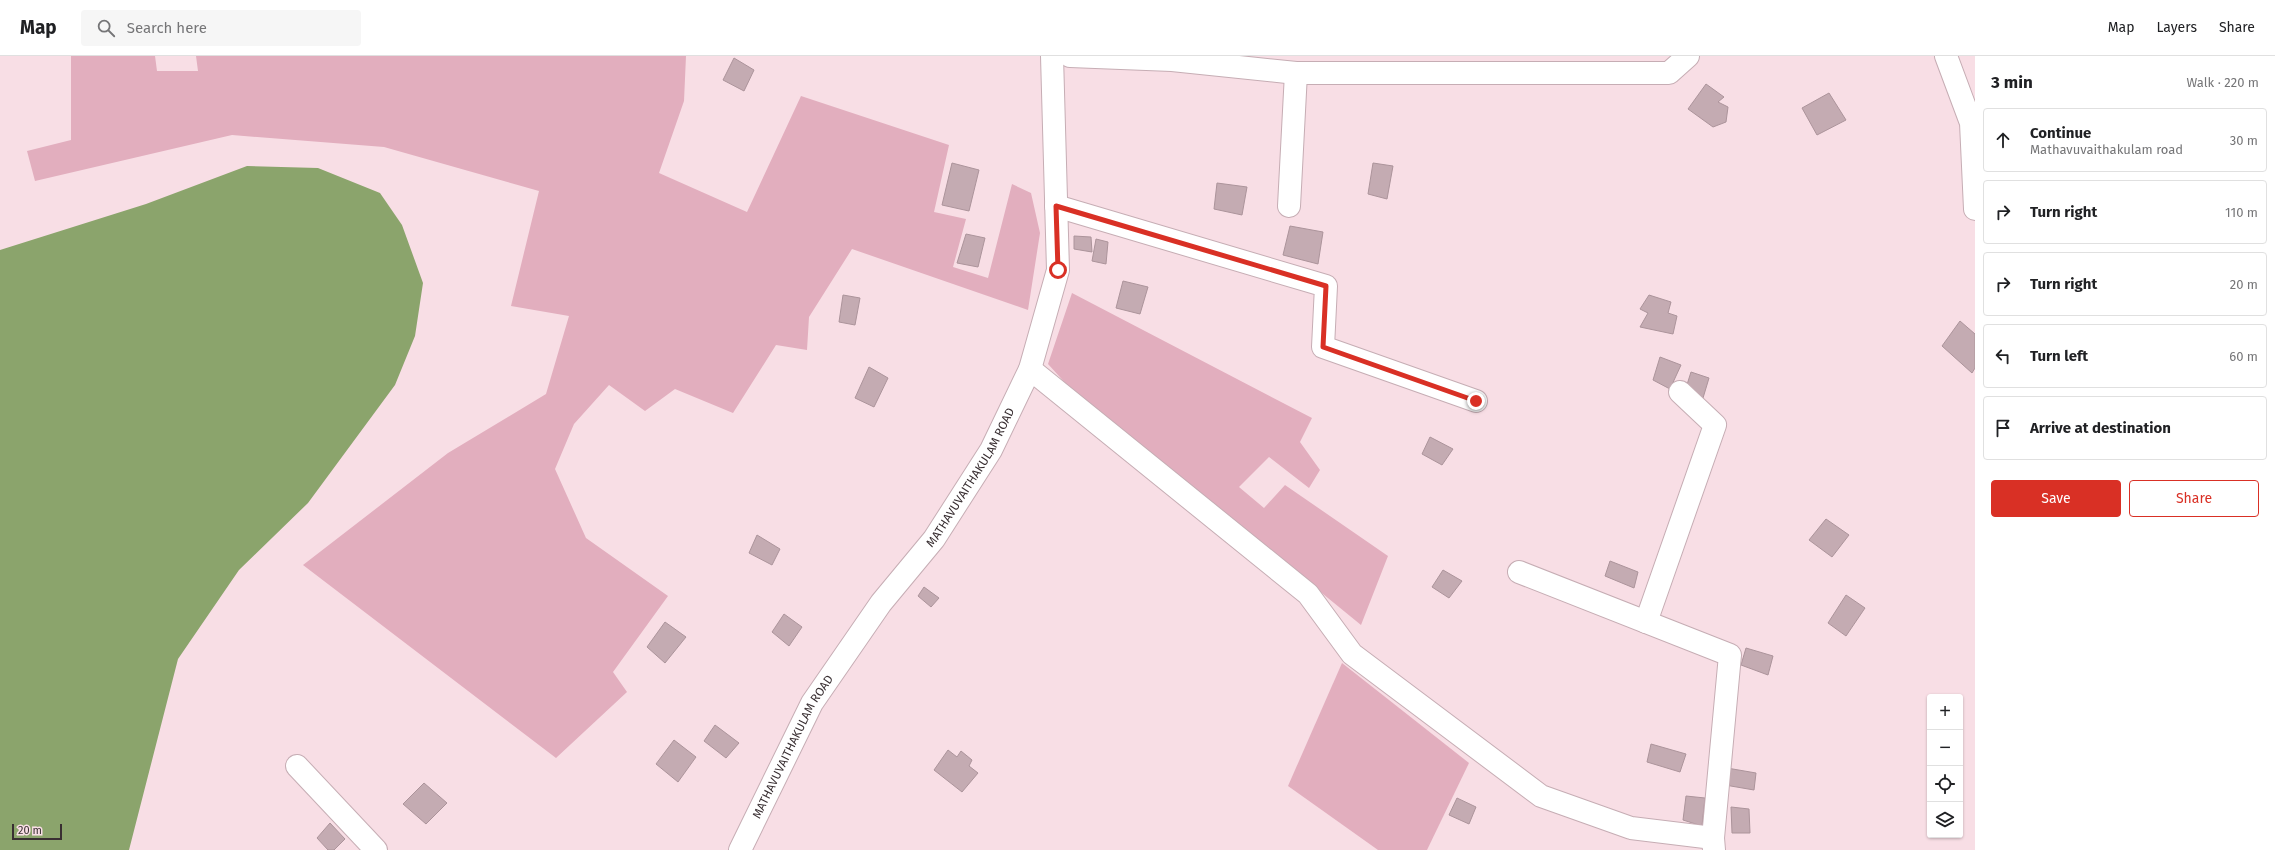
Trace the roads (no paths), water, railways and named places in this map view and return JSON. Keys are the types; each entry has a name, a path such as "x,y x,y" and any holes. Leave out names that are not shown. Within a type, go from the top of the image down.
{"street":[{"name":"MATHAVUVAITHAKULAM ROAD","path":"747,848 812,703 881,603 934,539 991,450 1030,369 1058,270 1052,56"},
{"path":"1070,56 1172,60 1296,73 1669,73 1688,56"},
{"path":"1946,56 1971,123 1975,209"},
{"path":"1289,206 1296,73"},
{"path":"1056,206 1326,286 1323,347 1476,401"},
{"path":"1030,369 1308,594 1352,654 1541,796 1631,828 1713,844 1730,655 1519,572"},
{"path":"1646,622 1715,425 1680,392"},
{"path":"297,766 376,850"}]}
